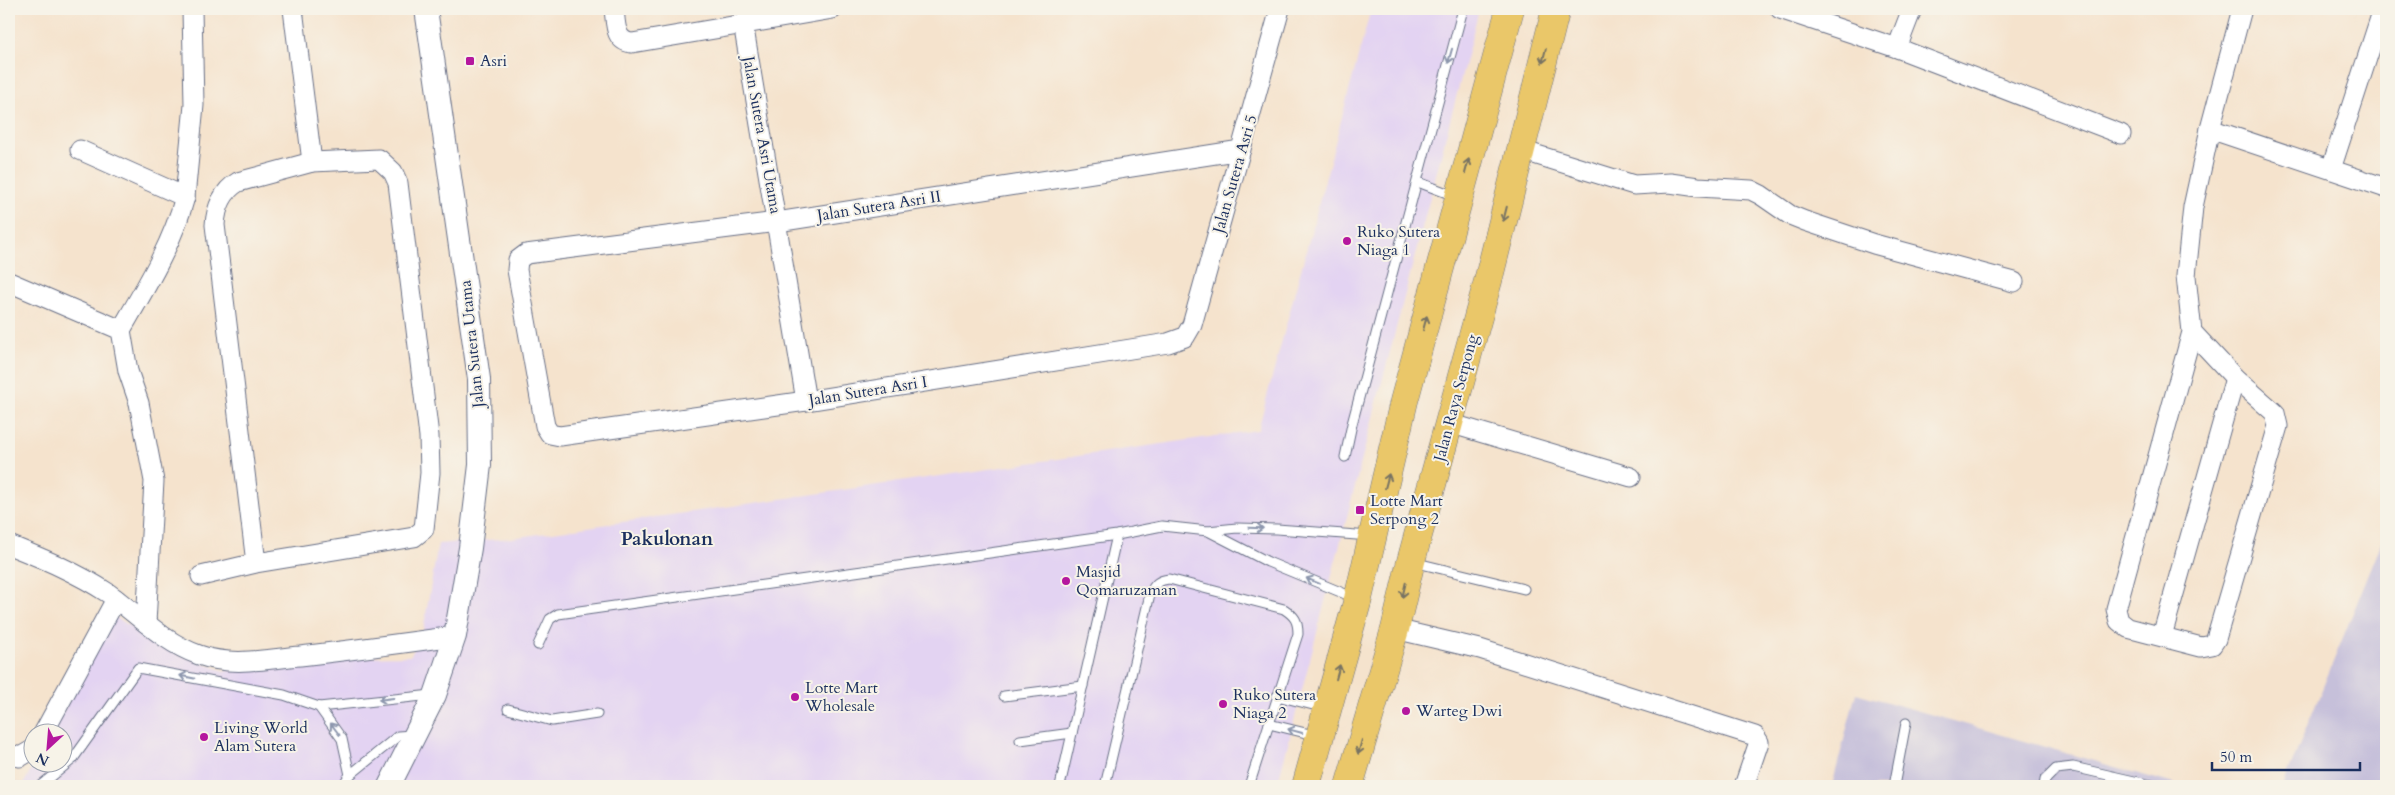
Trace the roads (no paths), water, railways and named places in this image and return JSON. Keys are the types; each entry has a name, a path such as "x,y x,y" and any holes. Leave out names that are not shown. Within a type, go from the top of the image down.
{"main road":[{"path":"1306,786 1358,600 1404,400 1510,9"},
{"name":"Jalan Raya Serpong","path":"1349,786 1395,629 1411,561 1521,150 1556,9"}],"street":[{"path":"293,9 312,162"},
{"name":"Jalan Sutera Utama","path":"389,786 435,695 455,636 470,548 480,465 479,379 426,9"},
{"path":"614,9 617,32 623,40 632,43 833,9"},
{"name":"Jalan Sutera Asri 5","path":"1185,337 1192,325 1280,9"},
{"path":"1897,48 1912,9"},
{"path":"2192,332 2235,378 2275,413 2278,426 2216,639 2212,645 2201,647 2128,628 2119,621 2116,609 2192,332 2186,276 2193,207 2210,129 2242,9"},
{"path":"2331,169 2383,9"},
{"path":"146,623 154,481 139,403 128,371 121,330 148,284 178,222 185,197 194,105 189,10"},
{"path":"1787,10 1897,48 2120,134"},
{"name":"Jalan Sutera Asri Utama","path":"743,23 806,401"},
{"path":"2210,129 2386,188"},
{"path":"80,150 185,197"},
{"name":"Jalan Sutera Asri II","path":"550,434 545,426 516,270 518,260 526,254 777,222 1241,150"},
{"path":"1521,150 1634,185 1670,183 1698,187 1751,190 1762,195 1790,215 1805,221 1874,244 2014,282"},
{"path":"201,576 256,562 414,537 424,529 430,473 429,436 398,183 393,172 379,159 312,162 238,182 232,186 220,201 216,214 215,225 234,392 256,562"},
{"path":"9,282 121,330"},
{"name":"Jalan Sutera Asri I","path":"550,434 560,436 806,401 1168,343 1185,337"},
{"path":"2162,636 2235,378"},
{"path":"1449,423 1630,477"},
{"path":"9,545 63,566 116,599 146,623 197,654 220,661 243,662 455,636"},
{"path":"49,722 116,599"},
{"path":"1395,629 1480,649 1755,736 1759,742 1744,786"},
{"path":"9,754 22,756"}],"lane":[{"path":"1346,457 1352,424 1463,9"},
{"path":"1418,182 1459,197"},
{"path":"538,644 550,619 558,614 1118,535 1162,526 1208,531 1237,528 1277,529 1372,536"},
{"path":"1208,531 1268,562 1358,600"},
{"path":"1060,786 1118,535"},
{"path":"1411,561 1524,589"},
{"path":"1104,786 1150,594 1156,584 1162,579 1169,579 1275,606 1293,614 1298,622 1298,634 1276,696 1249,786"},
{"path":"40,786 77,760 138,668 284,695 318,707 435,695"},
{"path":"1004,696 1083,686"},
{"path":"1276,696 1328,709"},
{"path":"318,707 342,739 350,775"},
{"path":"508,709 552,721 597,714"},
{"path":"1894,786 1906,723"},
{"path":"1269,724 1320,737"},
{"path":"380,752 400,730 414,737"},
{"path":"1020,740 1072,733"},
{"path":"342,786 350,775 380,752 396,742 414,737"},
{"path":"2044,786 2045,780 2056,769 2072,767 2156,786"}],"place":[{"name":"Asri","path":"470,61"},
{"name":"Ruko Sutera Niaga 1","path":"1347,241"},
{"name":"Lotte Mart Serpong 2","path":"1360,510"},
{"name":"Masjid Qomaruzaman","path":"1066,581"},
{"name":"Lotte Mart Wholesale","path":"795,697"},
{"name":"Ruko Sutera Niaga 2","path":"1223,704"},
{"name":"Warteg Dwi","path":"1406,711"},
{"name":"Living World Alam Sutera","path":"204,737"}],"district":[{"name":"Pakulonan","path":"667,539"}]}
